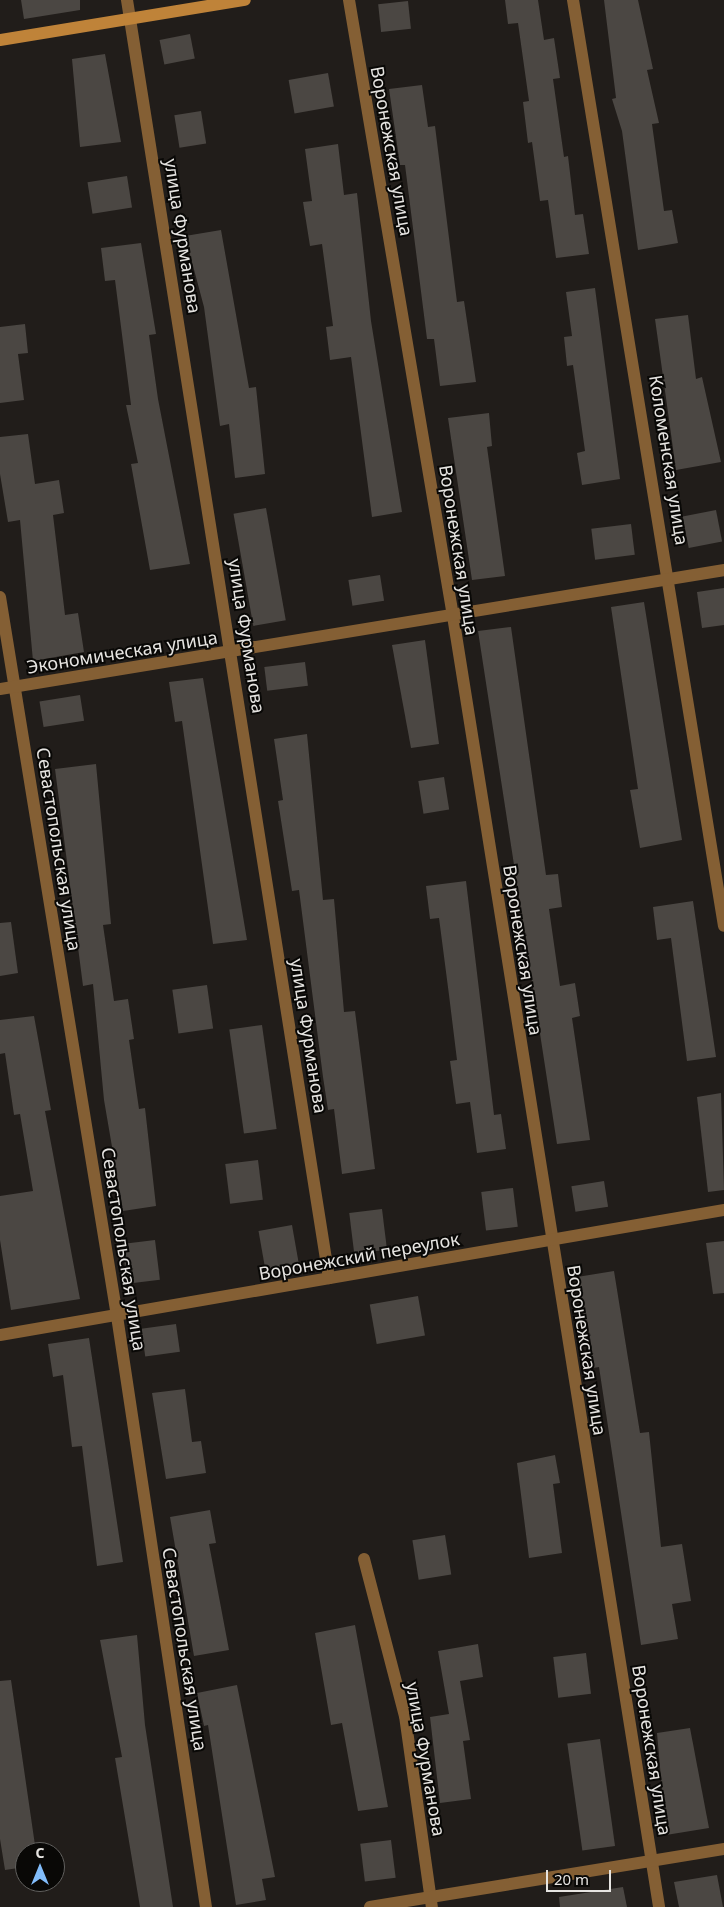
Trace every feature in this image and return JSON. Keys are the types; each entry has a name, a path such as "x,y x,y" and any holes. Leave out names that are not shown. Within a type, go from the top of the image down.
{"street":[{"name":"улица Фурманова","path":"127,0 232,652 329,1278"},
{"path":"0,40 245,0"},
{"name":"Воронежская улица","path":"349,0 453,616 659,1907"},
{"name":"Коломенская улица","path":"573,0 671,580 724,926"},
{"name":"Экономическая улица","path":"0,689 724,570"},
{"name":"Севастопольская улица","path":"0,597 117,1316 206,1907"},
{"name":"Воронежский переулок","path":"0,1335 724,1210"},
{"name":"улица Фурманова","path":"364,1560 405,1716 431,1902"},
{"path":"370,1907 431,1902 652,1860 724,1849"}],"building":[{"path":"21,0 80,0 80,10 24,19"},
{"path":"505,0 538,0 544,40 554,38 560,78 553,79 564,157 568,156 575,215 583,214 589,254 556,258 548,200 540,201 532,142 528,143 523,102 529,101 518,23 508,24"},
{"path":"604,0 638,0 653,69 647,70 659,123 652,124 664,211 672,210 678,243 638,250 622,131 612,99 616,98"},
{"path":"408,1 411,29 381,32 378,4"},
{"path":"190,34 195,59 164,64 160,40"},
{"path":"105,54 121,142 80,147 72,59"},
{"path":"328,73 334,106 295,113 289,80"},
{"path":"422,85 428,127 435,126 457,302 464,301 476,382 440,386 434,339 427,339 405,165 400,165 389,89"},
{"path":"201,111 206,144 179,148 174,115"},
{"path":"338,144 344,195 357,193 371,321 402,512 372,517 351,357 330,360 326,327 333,326 322,244 310,246 303,202 312,201 305,149"},
{"path":"127,176 132,208 92,214 87,182"},
{"path":"221,230 249,388 256,387 265,474 235,478 229,424 220,426 204,307 185,236"},
{"path":"141,243 156,334 149,335 158,399 190,564 150,570 131,464 138,463 126,405 131,405 115,280 105,281 101,248"},
{"path":"595,288 620,479 582,485 577,453 585,451 573,365 567,366 564,337 572,336 566,292"},
{"path":"688,315 696,379 702,377 721,462 676,470 655,319"},
{"path":"25,324 28,353 18,354 24,400 0,403 0,327"},
{"path":"489,413 492,446 487,447 505,576 472,580 448,418"},
{"path":"28,434 35,484 59,480 64,513 53,515 65,615 78,613 84,652 33,661 20,520 8,522 0,474 0,437"},
{"path":"266,508 286,620 253,626 234,514"},
{"path":"716,510 722,541 689,548 683,516"},
{"path":"631,524 635,555 595,560 591,529"},
{"path":"380,575 384,601 352,606 348,580"},
{"path":"724,588 724,625 702,628 697,592"},
{"path":"644,602 682,840 640,848 630,790 638,789 611,607"},
{"path":"511,627 546,875 558,874 562,907 549,909 560,986 575,983 580,1016 572,1018 590,1140 557,1144 478,631"},
{"path":"425,640 439,744 411,748 392,645"},
{"path":"305,662 308,686 267,691 264,667"},
{"path":"203,678 247,940 213,944 182,721 175,722 169,682"},
{"path":"80,695 84,721 44,727 40,701"},
{"path":"307,734 323,900 334,899 344,1012 355,1011 375,1169 342,1174 334,1109 328,1110 323,1077 299,890 292,891 278,801 283,800 274,739"},
{"path":"96,764 111,924 103,925 114,1001 128,999 134,1039 129,1040 139,1109 145,1108 156,1206 123,1211 104,1100 93,984 83,986 55,769"},
{"path":"444,777 449,810 423,814 418,781"},
{"path":"466,881 494,1115 501,1114 506,1149 477,1153 470,1102 456,1104 450,1061 457,1060 439,918 430,919 426,886"},
{"path":"693,901 716,1057 687,1061 671,938 657,940 653,907"},
{"path":"11,922 18,973 0,976 0,923"},
{"path":"207,985 213,1029 178,1033 172,990"},
{"path":"34,1016 51,1110 45,1111 80,1299 11,1310 0,1240 0,1196 33,1191 20,1114 14,1115 5,1053 0,1054 0,1020"},
{"path":"262,1025 277,1129 244,1134 229,1030"},
{"path":"721,1093 724,1190 708,1192 697,1097"},
{"path":"258,1160 263,1200 230,1204 225,1164"},
{"path":"604,1181 608,1207 575,1212 571,1186"},
{"path":"513,1188 518,1227 486,1231 481,1192"},
{"path":"382,1209 387,1250 354,1254 349,1213"},
{"path":"292,1225 299,1264 265,1270 259,1231"},
{"path":"155,1240 160,1280 127,1284 122,1244"},
{"path":"724,1241 724,1293 713,1294 706,1243"},
{"path":"614,1271 640,1433 649,1432 661,1547 682,1544 691,1601 672,1604 678,1639 641,1645 599,1367 593,1368 577,1277"},
{"path":"418,1296 425,1335 377,1344 370,1305"},
{"path":"176,1324 180,1352 145,1357 141,1329"},
{"path":"89,1338 123,1562 97,1566 82,1446 72,1447 63,1375 53,1377 48,1344"},
{"path":"185,1389 192,1442 201,1441 206,1473 166,1479 152,1393"},
{"path":"555,1455 560,1483 553,1484 562,1553 529,1558 517,1463"},
{"path":"210,1510 216,1543 209,1544 229,1650 194,1656 170,1517"},
{"path":"445,1535 451,1575 419,1580 412,1540"},
{"path":"355,1625 388,1807 358,1811 342,1723 331,1725 315,1633"},
{"path":"137,1635 145,1725 173,1907 140,1907 115,1758 122,1757 100,1640"},
{"path":"478,1644 483,1677 460,1681 470,1740 463,1741 471,1799 440,1803 430,1717 449,1714 438,1651"},
{"path":"586,1653 591,1694 558,1698 553,1657"},
{"path":"11,1680 35,1842 15,1842 15,1868 5,1870 0,1839 0,1681"},
{"path":"237,1685 275,1877 262,1879 266,1900 236,1905 208,1725 204,1726 197,1693"},
{"path":"690,1728 709,1828 666,1835 657,1733"},
{"path":"600,1739 615,1846 582,1851 567,1744"},
{"path":"391,1840 396,1878 365,1881 360,1844"},
{"path":"717,1875 723,1907 679,1907 674,1882"},
{"path":"623,1887 627,1907 560,1907 559,1897"}]}
